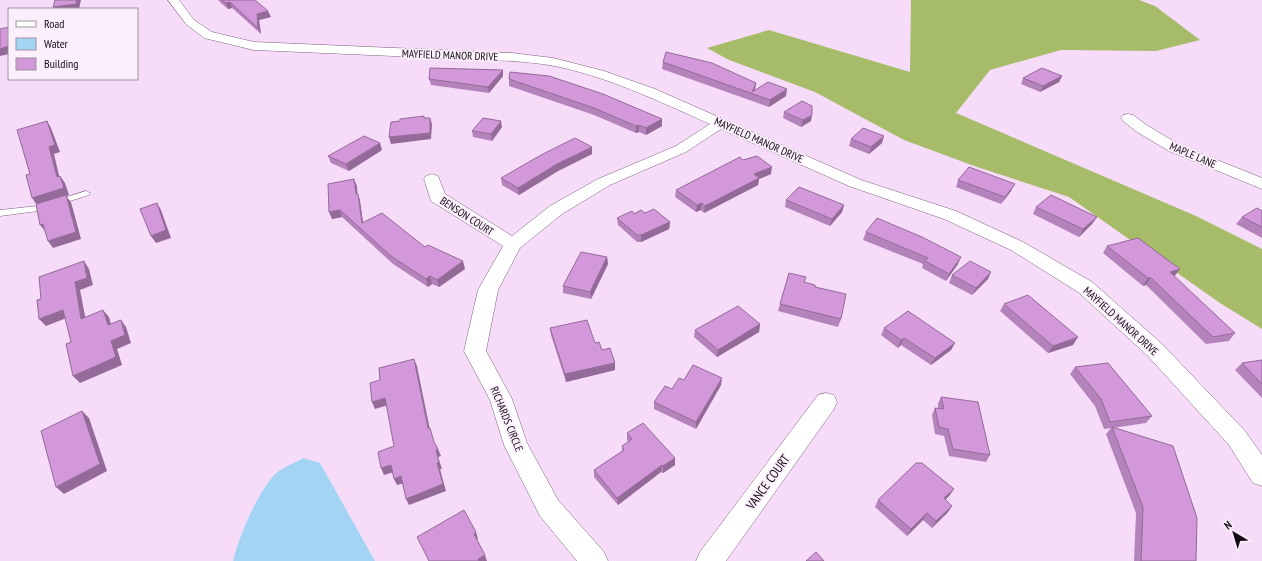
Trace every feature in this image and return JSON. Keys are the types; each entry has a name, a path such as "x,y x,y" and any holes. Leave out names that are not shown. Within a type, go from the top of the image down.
{"street":[{"name":"MAYFIELD MANOR DRIVE","path":"174,0 190,22 208,35 254,46 512,57 549,61 599,74 650,92 855,183 950,215 1017,246 1085,286 1156,350 1237,438 1262,475"},
{"name":"MAPLE LANE","path":"1128,118 1143,131 1167,144 1262,184"},
{"name":"RICHARDS CIRCLE","path":"594,561 549,508 516,445 501,399 475,351 488,290 513,244 556,210 604,182 681,149 721,123"},
{"name":"BENSON COURT","path":"432,179 437,197 513,244"},
{"name":"VANCE COURT","path":"710,561 826,402"}],"lane":[{"path":"0,213 7,211 14,212 32,210 86,193"}],"green space":[{"path":"911,0 1139,0 1155,6 1200,40 1156,51 1061,50 990,70 956,113 1196,216 1262,249 1262,329 1220,303 1069,197 977,167 904,140 815,92 729,60 707,48 769,30 910,72"}],"water":[{"path":"303,458 320,463 375,561 233,561 249,516 267,484 277,472"}],"building":[{"path":"55,0 77,0 76,4 53,7"},
{"path":"222,0 255,0 268,11 257,14 258,28 230,2 226,3"},
{"path":"8,27 8,46 0,49 0,29"},
{"path":"666,52 712,63 756,83 752,92 768,82 787,89 770,100 663,62"},
{"path":"430,68 503,70 488,87 429,79"},
{"path":"1042,68 1062,76 1043,86 1023,78"},
{"path":"510,72 549,76 603,94 662,119 646,128 639,125 636,126 594,108 509,79"},
{"path":"802,101 812,106 812,115 803,120 784,112"},
{"path":"424,116 424,118 430,118 430,133 389,137 391,122 400,121 400,119"},
{"path":"483,118 501,121 491,134 472,131"},
{"path":"47,121 55,145 49,147 57,177 60,176 64,188 32,198 26,175 30,174 17,130"},
{"path":"863,128 884,136 871,147 851,139"},
{"path":"364,136 380,143 346,164 328,156"},
{"path":"575,138 592,147 557,164 518,188 501,178 541,155"},
{"path":"757,156 772,167 754,174 759,178 705,206 702,203 697,205 676,190 740,157 743,160"},
{"path":"969,167 1015,184 1005,197 958,180"},
{"path":"354,179 356,194 358,194 362,223 382,213 425,247 428,245 463,261 437,280 430,276 426,279 391,256 340,210 329,212 328,184"},
{"path":"799,187 844,205 832,219 786,200"},
{"path":"66,195 76,232 48,241 43,224 40,225 36,204"},
{"path":"1051,195 1097,217 1083,229 1036,207"},
{"path":"157,203 166,230 151,236 140,209"},
{"path":"1257,208 1262,211 1262,227 1242,217"},
{"path":"654,209 670,222 641,235 637,235 617,218 632,211 634,214 641,210 645,213"},
{"path":"877,218 922,237 961,257 949,274 925,261 928,258 866,232"},
{"path":"1138,238 1180,269 1170,272 1235,333 1213,337 1151,278 1148,278 1107,246"},
{"path":"581,252 607,257 590,292 563,286"},
{"path":"84,261 87,278 75,282 81,319 103,310 108,325 121,320 125,335 111,341 116,357 73,376 66,344 71,342 63,310 39,319 37,300 41,299 39,277"},
{"path":"970,261 991,272 976,288 952,275"},
{"path":"789,273 806,277 804,282 815,285 815,287 846,294 841,319 780,304"},
{"path":"1028,295 1078,337 1053,346 1004,304"},
{"path":"738,306 760,324 718,350 695,330"},
{"path":"908,311 955,343 935,358 904,338 901,340 884,328"},
{"path":"587,320 595,343 599,342 602,350 610,348 615,363 565,374 550,328"},
{"path":"414,359 428,428 430,428 434,442 438,449 436,450 439,462 437,463 443,484 406,499 401,476 394,479 391,465 381,468 378,452 394,446 385,398 372,402 370,383 380,380 379,368"},
{"path":"1262,360 1262,384 1242,363"},
{"path":"1108,363 1152,416 1110,422 1101,399 1075,367"},
{"path":"693,365 722,378 696,422 654,402 665,386 672,389 679,378 684,380"},
{"path":"941,397 978,402 990,455 953,449 948,429 939,427 935,408 944,409"},
{"path":"82,411 100,464 56,487 41,431"},
{"path":"643,423 675,458 663,466 662,465 617,498 594,470 624,450 622,446 632,439 627,433"},
{"path":"1112,427 1173,446 1197,518 1196,561 1141,561 1143,507"},
{"path":"916,463 922,463 954,489 944,498 952,506 936,521 927,513 911,529 878,500"},
{"path":"464,510 476,532 474,534 485,555 478,559 479,561 429,561 417,537"},
{"path":"816,552 824,561 806,561"}]}
